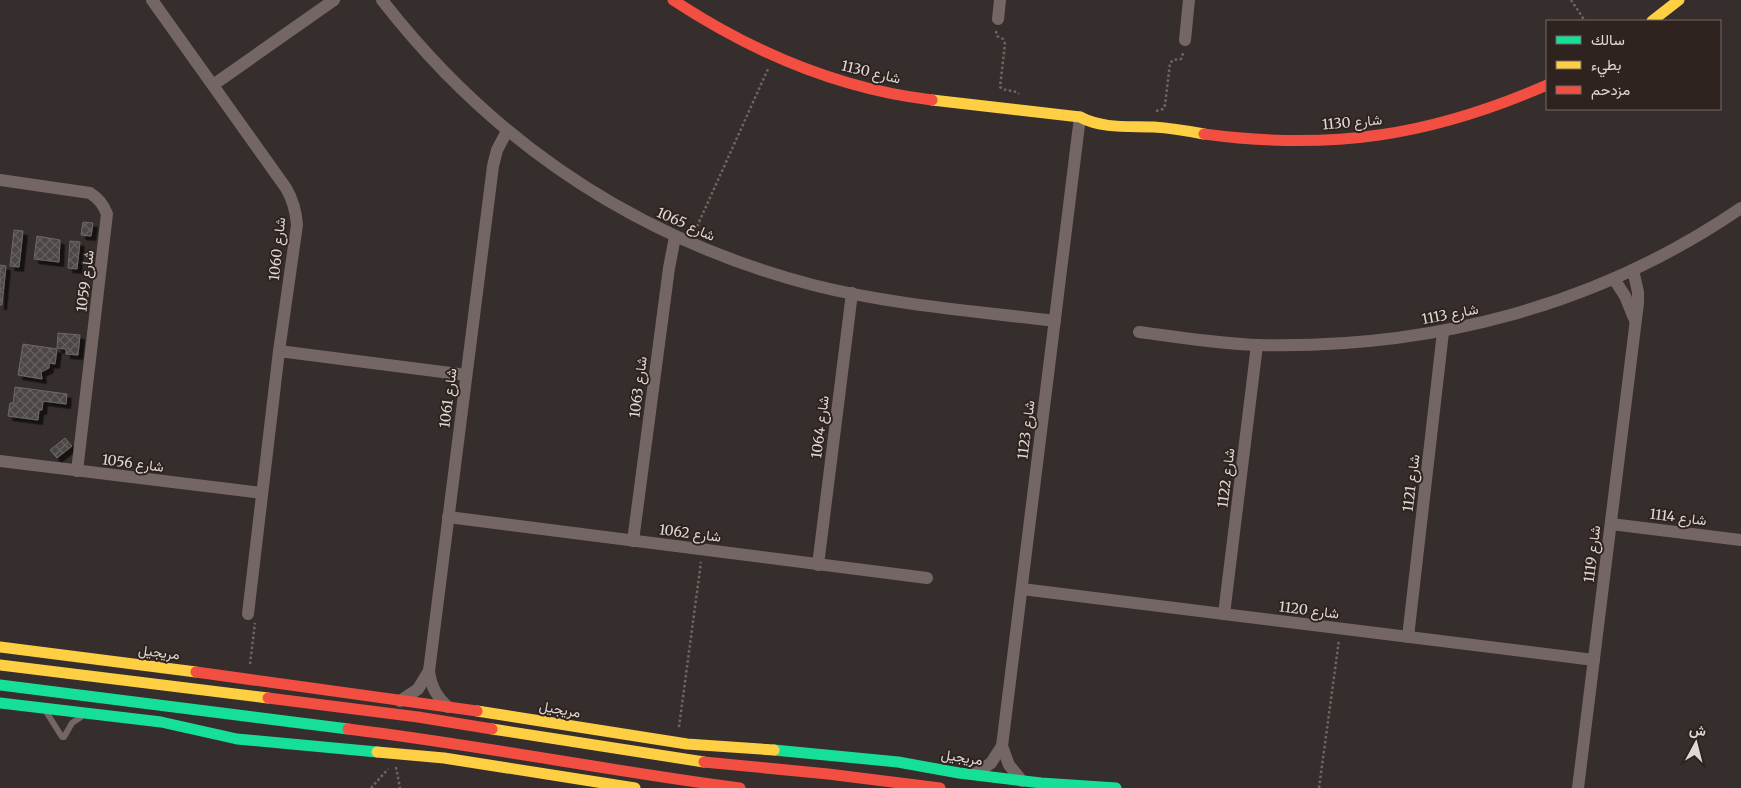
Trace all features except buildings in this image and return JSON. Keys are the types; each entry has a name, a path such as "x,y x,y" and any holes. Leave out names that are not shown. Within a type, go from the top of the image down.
{"street":[{"name":"شارع 1060","path":"152,0 286,188 294,205 297,225 279,351 248,614"},
{"path":"213,85 334,0"},
{"name":"شارع 1065","path":"382,0 443,72 507,131 556,168 598,196 675,237 738,262 775,274 852,293 1055,321"},
{"name":"شارع 1130","path":"673,0 722,32 774,57 818,74 889,93 1080,117 1093,123 1131,128 1153,127 1273,141 1347,139 1420,128 1456,120 1546,85"},
{"path":"998,19 1000,0"},
{"path":"1185,40 1190,0"},
{"path":"1653,20 1679,0"},
{"name":"شارع 1123","path":"975,774 991,763 1002,746 1080,117"},
{"name":"شارع 1061","path":"448,707 434,691 430,682 429,671 493,166 497,150 507,131"},
{"name":"شارع 1059","path":"0,180 90,192 99,198 107,214 77,471"},
{"name":"شارع 1113","path":"1139,332 1257,345 1308,346 1356,343 1443,332 1534,309 1614,279 1679,246 1741,208"},
{"name":"شارع 1063","path":"634,541 669,268 675,237"},
{"name":"شارع 1119","path":"1578,788 1636,323 1638,292 1633,270"},
{"name":"شارع 1119","path":"1614,279 1630,305 1636,323"},
{"name":"شارع 1064","path":"818,565 852,293"},
{"name":"شارع 1121","path":"1408,637 1443,332"},
{"name":"شارع 1122","path":"1224,614 1257,345"},
{"path":"279,351 466,375"},
{"name":"شارع 1056","path":"0,461 262,493"},
{"name":"شارع 1062","path":"448,517 927,578"},
{"name":"شارع 1114","path":"1611,524 1741,540"},
{"name":"شارع 1120","path":"1022,589 1594,660"},
{"name":"مريجيل","path":"0,647 277,682 677,742 814,753 921,765 946,771 1065,786 1116,788"},
{"path":"0,665 418,717 689,760 940,788"},
{"name":"شارع 1061","path":"400,700 418,689 429,671"},
{"path":"230,693 277,682"},
{"path":"0,685 415,737 740,788"},
{"path":"0,703 160,722 237,739 481,763 635,788"},
{"path":"186,728 245,716"},
{"path":"1002,746 1009,765 1022,781"},
{"path":"828,774 914,775 946,771"}],"lane":[{"path":"43,708 62,737 64,737 72,723 86,714"}],"path":[{"path":"1572,0 1584,20"},
{"path":"998,19 996,36 1003,39 1005,44 1000,85 1003,90 1020,94 1019,110"},
{"path":"1153,127 1155,113 1163,109 1165,105 1169,65 1173,60 1183,58 1185,40"},
{"path":"690,243 774,57"},
{"path":"677,742 702,550"},
{"path":"248,614 256,615 248,678"},
{"path":"1319,788 1340,629"},
{"path":"370,788 384,774 395,756"},
{"path":"395,756 400,788"}],"traffic: fast":[{"path":"0,685 348,729"},
{"path":"0,703 161,722 237,739 377,752"},
{"path":"774,750 898,762 959,773 1041,783 1116,788"}],"traffic: slow":[{"path":"1653,20 1679,0"},
{"path":"932,100 1080,117 1107,125 1160,127 1204,134"},
{"path":"0,647 196,672"},
{"path":"0,665 268,698"},
{"path":"477,711 687,744 774,750"},
{"path":"492,729 704,762"},
{"path":"377,752 444,758 635,788"}],"traffic: jam":[{"path":"673,0 734,36 765,52 797,65 863,87 897,95 932,100"},
{"path":"1204,134 1295,141 1379,135 1462,117 1546,85"},
{"path":"196,672 477,711"},
{"path":"268,698 418,717 492,729"},
{"path":"348,729 740,788"},
{"path":"704,762 828,774 940,788"}]}
